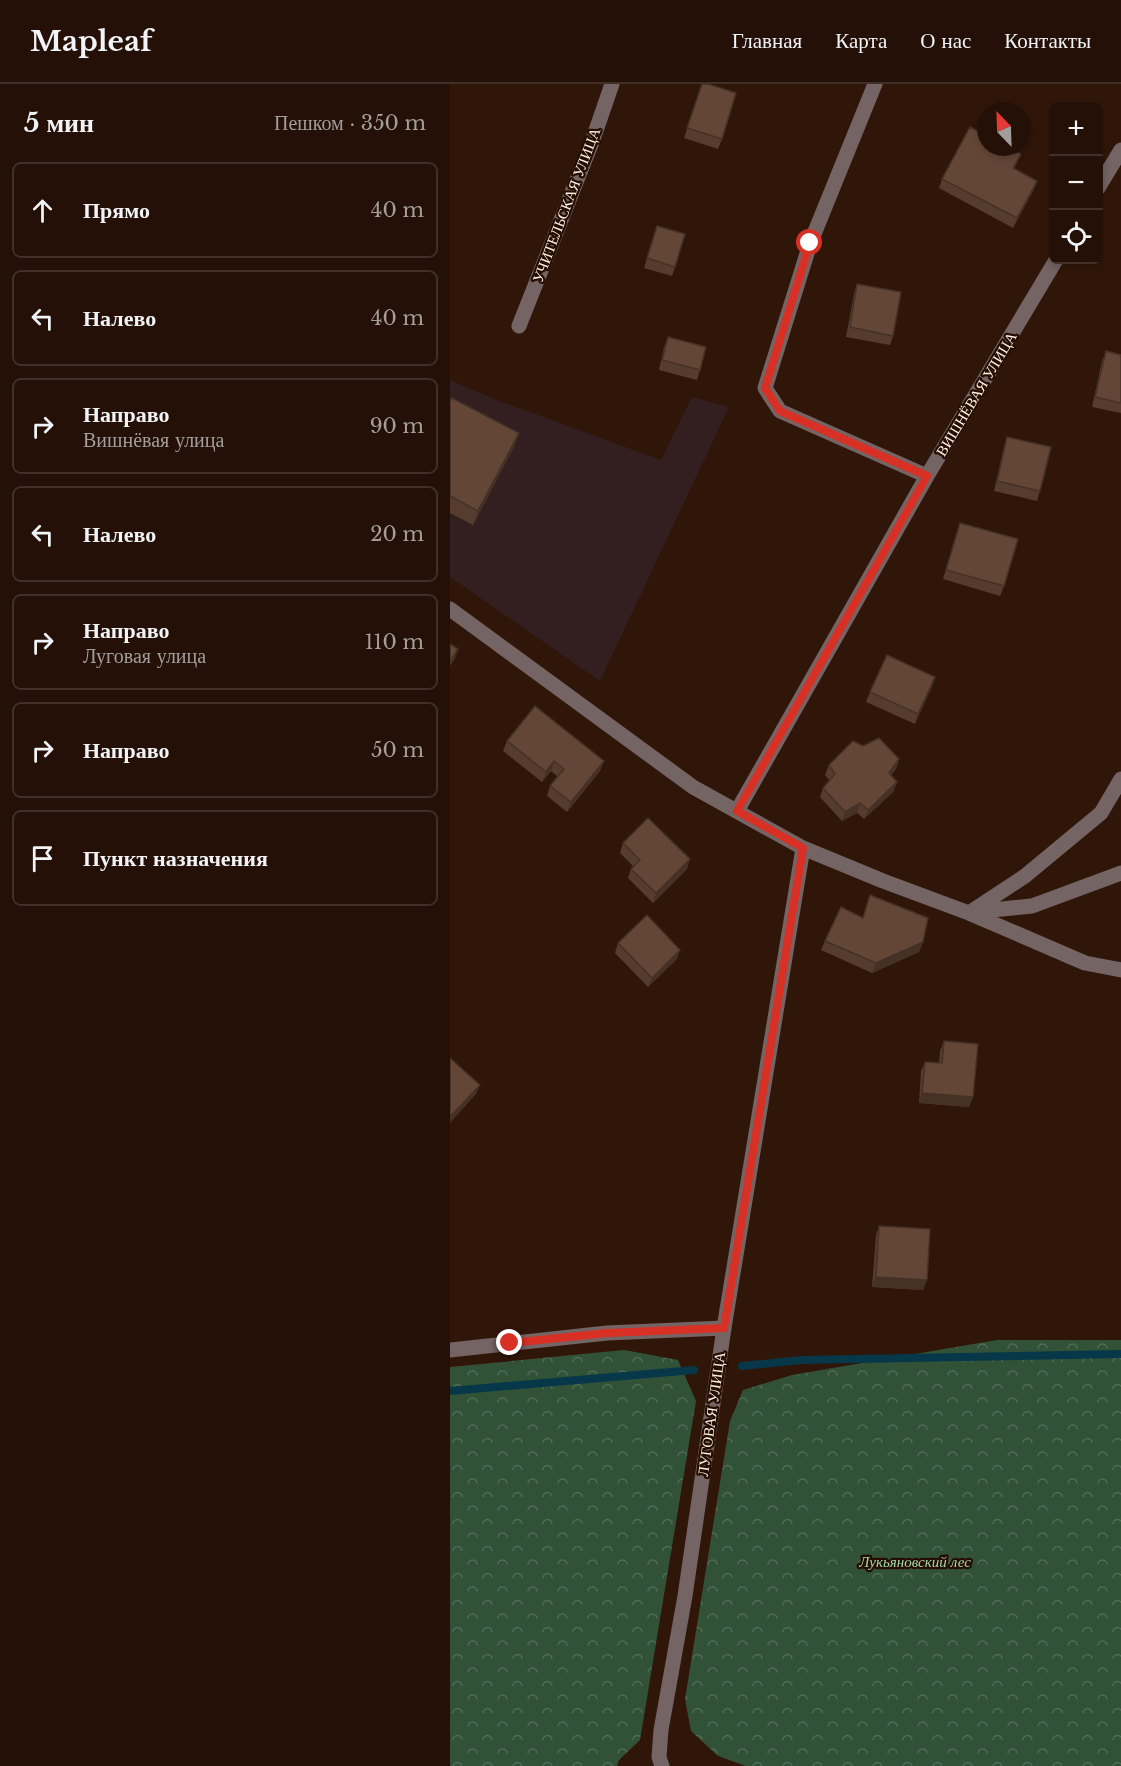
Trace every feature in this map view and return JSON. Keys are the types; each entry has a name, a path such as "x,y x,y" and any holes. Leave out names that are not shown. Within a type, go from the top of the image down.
{"street":[{"name":"УЧИТЕЛЬСКАЯ УЛИЦА","path":"519,326 592,142 612,84"},
{"path":"874,84 810,243 765,388 780,411 927,476"},
{"path":"1103,180 1121,150"},
{"name":"ВИШНЁВАЯ УЛИЦА","path":"737,811 927,476 1054,264"},
{"path":"450,609 693,787 803,848 969,913 1085,963 1121,970"},
{"path":"969,913 1025,876 1101,813 1121,778"},
{"name":"ЛУГОВАЯ УЛИЦА","path":"662,1766 659,1757 661,1730 685,1596 724,1328 803,848"},
{"path":"969,913 1032,906 1121,873"},
{"path":"450,1350 607,1333 724,1328"}],"shaded area":[{"path":"450,380 497,400 661,460 692,397 729,407 600,681 450,577"}],"green space":[{"name":"Лукьяновский лес","path":"997,1340 1121,1340 1121,1766 746,1766 718,1756 691,1731 685,1699 730,1421 743,1390 792,1375"},
{"path":"624,1350 678,1360 696,1401 640,1740 619,1760 617,1766 450,1766 450,1367"}],"building":[{"path":"702,84 736,93 722,139 687,128"},
{"path":"970,127 977,130 977,156 1020,156 1013,168 1037,181 1017,218 942,179"},
{"path":"657,226 685,234 675,267 647,258"},
{"path":"857,284 901,292 893,336 850,327"},
{"path":"668,337 706,347 700,370 662,360"},
{"path":"1106,351 1121,355 1121,403 1095,397"},
{"path":"452,398 519,433 478,511 450,496 450,401"},
{"path":"1007,437 1051,447 1040,491 997,481"},
{"path":"960,523 1018,539 1004,586 946,570"},
{"path":"450,644 458,649 450,662"},
{"path":"887,655 935,677 918,714 870,692"},
{"path":"535,706 604,761 571,802 550,786 564,769 554,761 546,772 507,741"},
{"path":"879,738 899,759 889,773 897,782 868,810 860,803 845,812 823,788 835,774 829,765 853,741 863,746"},
{"path":"648,818 690,859 656,893 631,869 640,860 623,843"},
{"path":"870,895 928,918 923,942 876,963 825,941 841,907 863,918"},
{"path":"647,915 680,950 652,978 618,943"},
{"path":"944,1041 978,1044 973,1097 922,1093 925,1062 942,1063"},
{"path":"450,1058 480,1085 450,1117"},
{"path":"879,1226 930,1229 927,1280 876,1277"}],"waterway":[{"path":"742,1366 802,1360 1121,1354"},
{"path":"450,1391 694,1370"}],"route":[{"path":"510,1343 607,1333 724,1328 803,848 737,811 927,476 780,411 765,388 810,243"}]}
